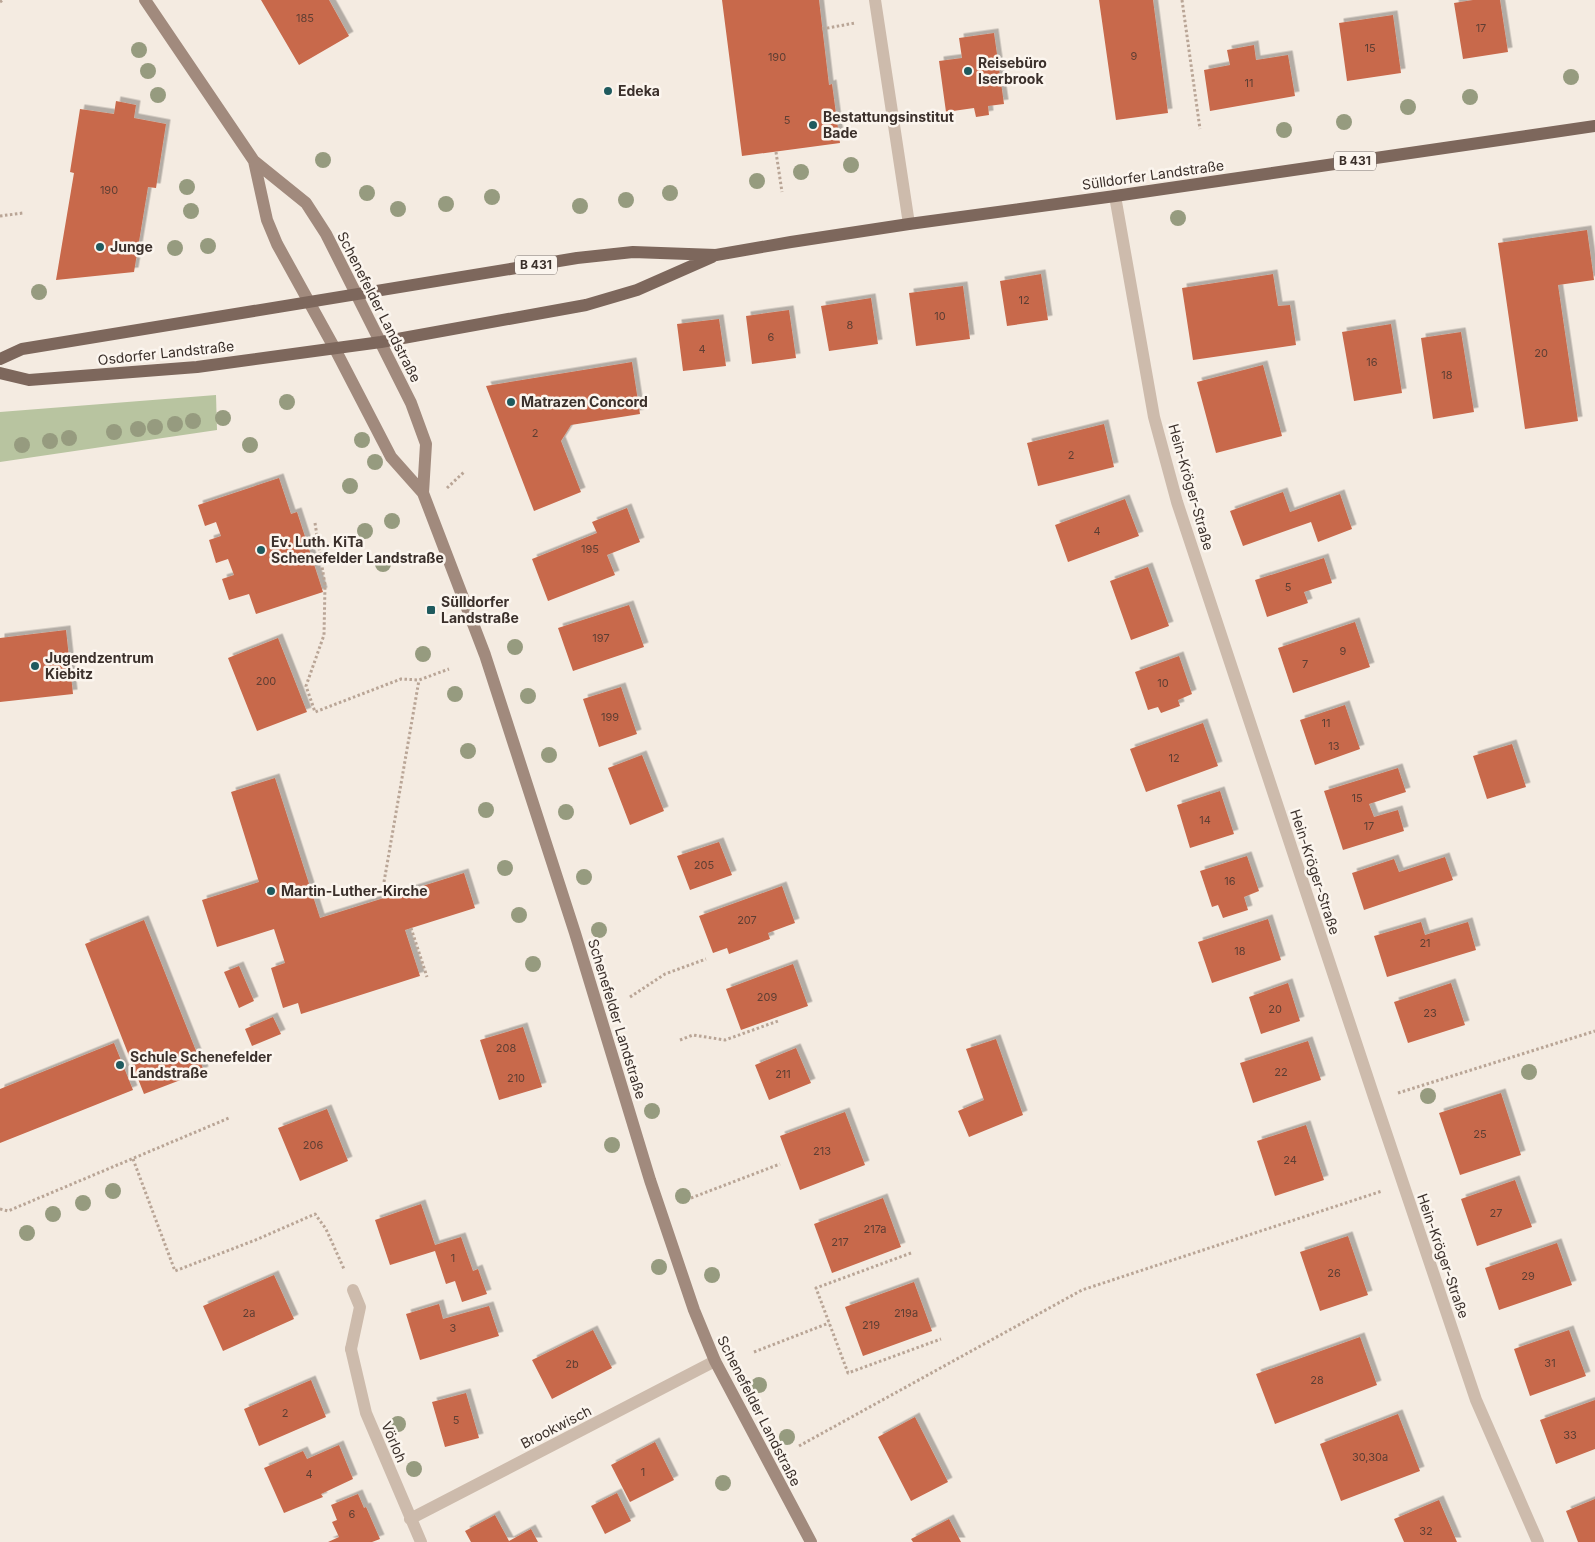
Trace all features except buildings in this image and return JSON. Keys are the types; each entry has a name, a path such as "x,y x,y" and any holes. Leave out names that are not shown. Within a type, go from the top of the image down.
{"main road":[{"name":"Schenefelder Landstraße","path":"145,0 254,161 306,203 326,234 411,403 426,444 423,493"},
{"name":"Sülldorfer Landstraße","path":"309,302 577,258 633,252 716,255 909,224 1595,126"},
{"name":"Schenefelder Landstraße","path":"254,161 267,220 277,244 335,349 391,457 423,493 485,655 575,933 650,1180 694,1310 715,1362 811,1542"},
{"name":"Sülldorfer Landstraße","path":"335,349 586,305 637,290 716,255"},
{"name":"Osdorfer Landstraße","path":"0,359 22,349 309,302"},
{"name":"Osdorfer Landstraße","path":"0,373 30,380 196,367 335,349"}],"street":[{"path":"875,0 909,224"},
{"name":"Hein-Kröger-Straße","path":"1115,196 1154,417 1177,502 1476,1400 1538,1542"},
{"name":"Vörloh","path":"353,1290 360,1307 352,1349 366,1413 421,1542"},
{"name":"Brookwisch","path":"410,1519 715,1362"}],"path":[{"path":"1182,0 1200,129"},
{"path":"822,29 877,18"},
{"path":"776,152 782,192"},
{"path":"0,216 23,212"},
{"path":"315,523 325,585 324,635 306,686 315,712 401,679 419,680 449,669"},
{"path":"384,882 419,680"},
{"path":"411,928 427,978"},
{"path":"630,997 665,974 706,959"},
{"path":"680,1040 693,1035 725,1040 778,1021"},
{"path":"1375,1100 1595,1031"},
{"path":"0,1209 8,1211 230,1118"},
{"path":"133,1159 176,1271 258,1239 315,1214 326,1229 353,1290"},
{"path":"691,1198 780,1164"},
{"path":"799,1446 1082,1290 1403,1184"},
{"path":"911,1253 816,1288 848,1374 941,1339"},
{"path":"754,1352 829,1323"}],"green space":[{"path":"216,395 217,430 0,462 0,412"}],"place":[{"name":"Reisebüro Iserbrook","path":"968,71"},
{"name":"Edeka","path":"608,91"},
{"name":"Bestattungsinstitut Bade","path":"813,125"},
{"name":"Junge","path":"100,247"},
{"name":"Matrazen Concord","path":"511,402"},
{"name":"Ev. Luth. KiTa Schenefelder Landstraße","path":"261,550"},
{"name":"Sülldorfer Landstraße","path":"431,610"},
{"name":"Jugendzentrum Kiebitz","path":"35,666"},
{"name":"Martin-Luther-Kirche","path":"271,891"},
{"name":"Schule Schenefelder Landstraße","path":"120,1065"}]}
